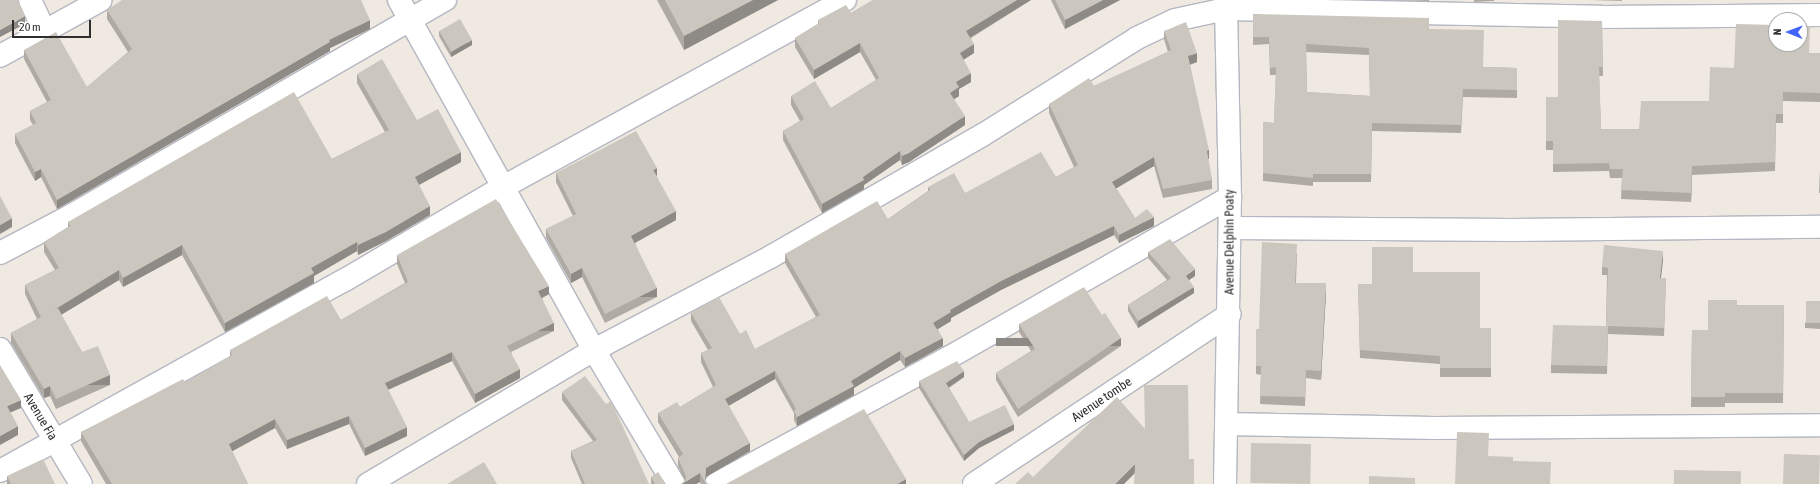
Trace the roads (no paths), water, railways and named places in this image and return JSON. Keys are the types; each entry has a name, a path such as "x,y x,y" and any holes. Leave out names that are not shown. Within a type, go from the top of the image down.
{"street":[{"path":"30,0 45,32"},
{"path":"0,56 101,0"},
{"path":"399,0 411,19 594,350 674,484"},
{"path":"0,253 295,88 445,0"},
{"path":"0,471 345,280 503,187 845,0"},
{"path":"368,484 594,350 772,256 981,136 1137,38 1175,20 1226,5 1601,17 1820,16"},
{"name":"Avenue Delphin Poaty","path":"1225,484 1230,314 1230,197 1226,5"},
{"path":"716,484 948,358 1230,197"},
{"path":"1230,228 1512,230 1820,226"},
{"name":"Avenue tombe","path":"974,484 1230,314"},
{"name":"Avenue Fia","path":"0,349 81,484"},
{"path":"1227,424 1434,428 1820,425"}]}
